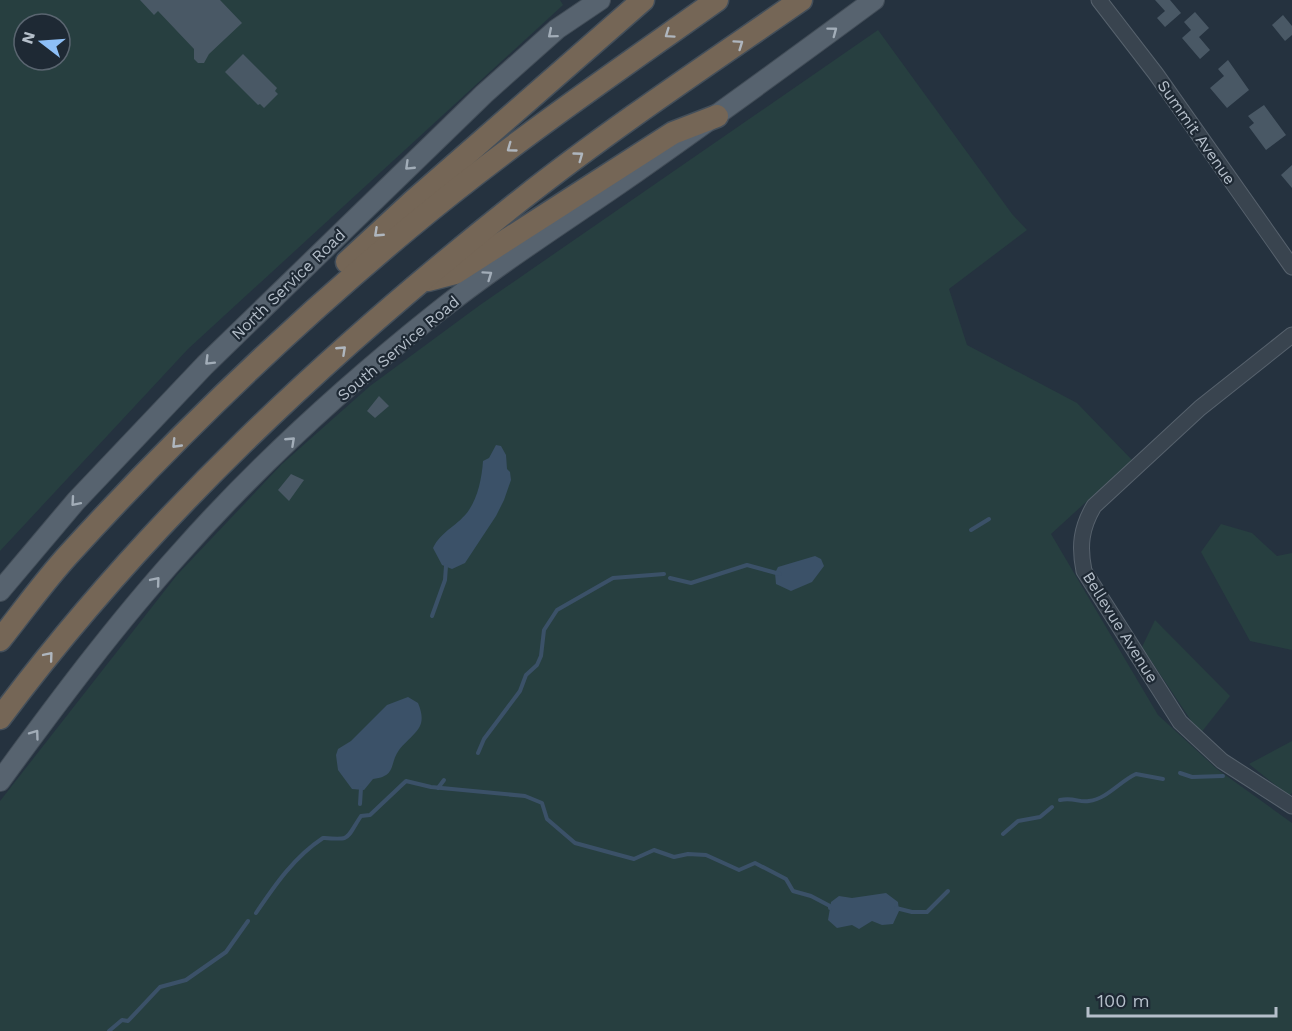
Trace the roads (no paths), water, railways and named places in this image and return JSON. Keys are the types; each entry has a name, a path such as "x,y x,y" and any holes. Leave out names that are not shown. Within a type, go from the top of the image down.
{"highway":[{"path":"0,640 69,554 196,423 334,275 429,186 643,0"},
{"path":"196,423 331,295 410,227 496,158 717,0"},
{"path":"0,718 89,609 187,501 299,390 418,283 582,154 801,0"},
{"path":"418,283 455,273 673,133 717,116"}],"main road":[{"name":"North Service Road","path":"0,591 76,501 205,365 484,94 557,30 600,0"},
{"name":"South Service Road","path":"0,781 75,679 180,552 276,455 363,375 436,313 717,116 874,0"}],"street":[{"name":"Summit Avenue","path":"1099,0 1287,249 1292,267"},
{"name":"Bellevue Avenue","path":"1292,335 1200,408 1094,506 1084,524 1080,550 1084,571 1180,722 1222,761 1292,806"}],"water":[{"path":"496,445 501,446 506,455 507,469 510,472 511,480 504,500 465,563 452,569 442,565 433,548 436,542 469,510 479,487 483,461 489,458"},
{"path":"815,556 821,559 824,566 812,582 791,591 776,584 775,573 778,567"},
{"path":"408,697 418,703 421,712 421,725 418,730 399,750 386,775 373,779 364,790 352,789 338,770 336,755 338,749 351,741 387,705"},
{"path":"886,893 898,902 899,911 893,924 882,925 872,921 859,929 852,925 837,928 828,920 831,902 839,896 852,898"}],"waterway":[{"path":"971,530 989,519"},
{"path":"670,578 691,583 747,565 780,574"},
{"path":"432,616 445,580 446,566"},
{"path":"478,753 484,739 520,691 526,675 537,665 541,656 544,630 557,610 613,578 664,574"},
{"path":"1180,773 1192,777 1223,776"},
{"path":"1060,800 1096,800 1136,774 1163,779"},
{"path":"438,788 444,780"},
{"path":"256,913 278,882 303,854 323,838 347,837 361,816 370,815 406,781 431,787 525,796 542,803 547,819 575,843 634,859 654,850 674,857 688,854 706,855 739,870 755,863 786,879 793,891 811,896 830,908"},
{"path":"360,804 361,788"},
{"path":"1003,834 1018,821 1040,817 1052,807"},
{"path":"896,908 912,912 927,912 948,891"},
{"path":"109,1031 122,1020 128,1021 160,987 186,980 226,952 248,921"}]}
